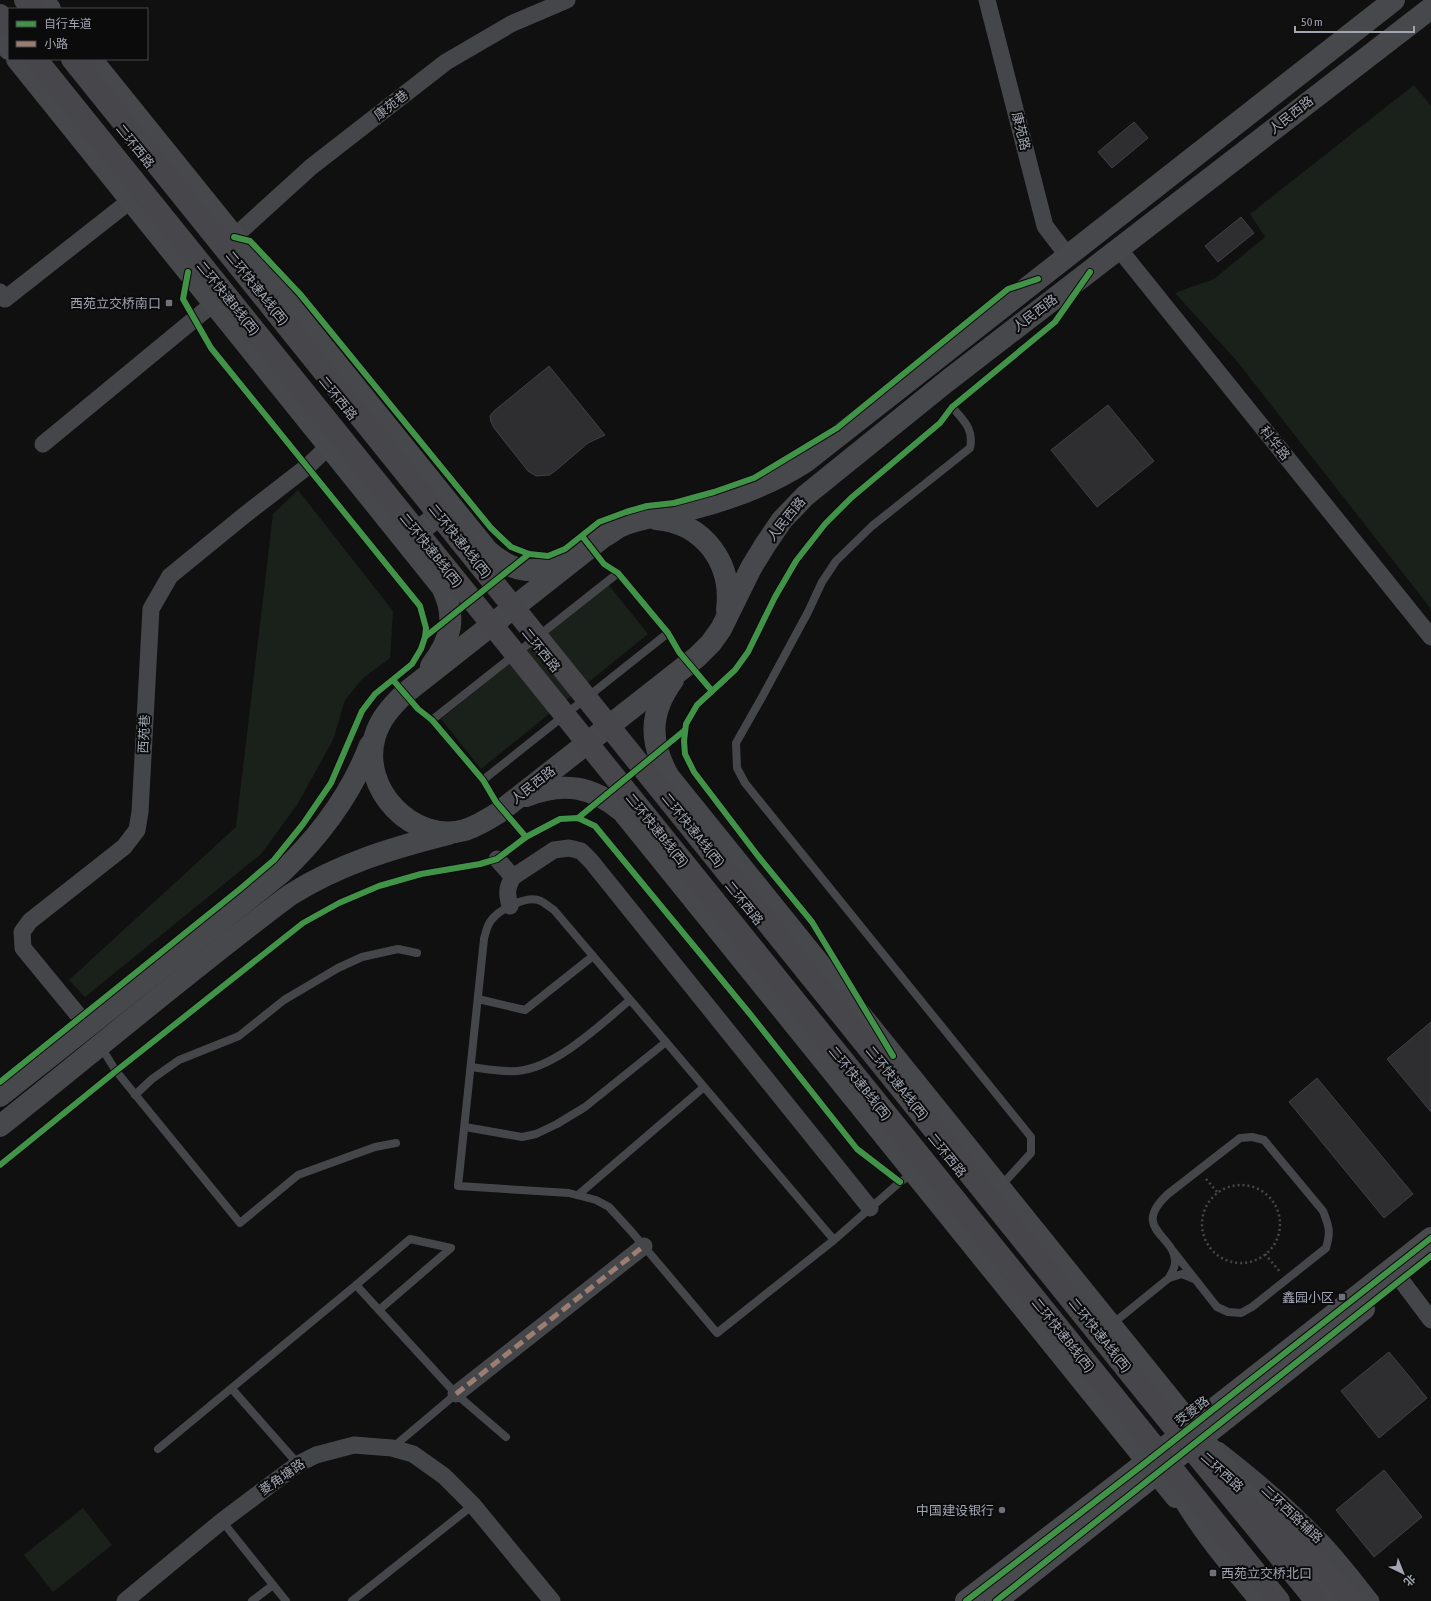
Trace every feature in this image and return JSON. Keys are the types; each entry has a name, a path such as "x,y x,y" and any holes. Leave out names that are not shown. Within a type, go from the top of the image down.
{"highway":[{"path":"25,0 31,8"},
{"path":"0,15 8,25"},
{"name":"二环快速B线(西)","path":"37,60 1279,1601"},
{"name":"二环快速A线(西)","path":"73,60 1145,1392 1316,1601"},
{"path":"1258,1507 1311,1553 1353,1601"}],"main road":[{"path":"17,0 23,8"},
{"path":"43,0 49,8"},
{"name":"人民西路","path":"1394,0 818,453 792,471 764,485 723,500 636,520 620,527 603,537 404,694 390,707 380,722 374,737 372,753 374,768 381,789 394,808 405,818 418,826 432,831 448,832 464,830 481,824 498,814 697,657 711,643 721,629 751,568 765,545 782,520 805,496 940,387 1431,8"},
{"path":"0,5 8,15"},
{"path":"0,38 8,48"},
{"path":"18,60 442,587 449,604 450,628 441,652 425,674 404,694"},
{"name":"二环西路","path":"44,60 1134,1401 1191,1436"},
{"name":"二环西路","path":"66,60 1134,1401 1148,1434 1157,1463"},
{"path":"92,60 487,550 502,562 518,569 534,570 555,566 576,556 603,537"},
{"path":"390,522 406,530 417,529 426,525 433,518 438,509 439,498 435,487"},
{"name":"人民西路","path":"636,520 653,518 668,520 683,525 696,532 716,554 723,568 727,582 728,598 726,613 721,629"},
{"path":"697,657 679,673 662,699 654,724 657,751 664,768 672,781 1110,1325 1191,1436 1258,1507 1334,1601"},
{"path":"0,1096 281,873 309,845 331,818 360,770 380,722"},
{"path":"498,814 517,801 545,790 573,788 600,795 627,816 914,1173 1157,1463 1213,1542 1261,1601"},
{"path":"0,1126 100,1046 141,1011 302,887 330,872 372,856 464,830"},
{"path":"706,914 702,908 700,896 703,885 709,877 718,871 728,869 740,871 750,878"}],"street":[{"name":"康苑巷","path":"234,236 311,167 446,62 511,24 567,0"},
{"name":"康苑路","path":"987,0 1045,226 1067,256"},
{"path":"0,292 5,299 131,200"},
{"name":"科华路","path":"1119,249 1431,638"},
{"path":"43,444 214,303"},
{"name":"西苑巷","path":"88,1027 23,948 22,932 30,921 124,847 137,830 140,812 151,609 170,576 308,466 329,446"},
{"path":"510,906 507,894 509,884 513,878 554,850 569,848 581,851 591,861 870,1208"},
{"path":"497,859 513,878"},
{"name":"茭菱路","path":"996,1601 1157,1463 1431,1238"},
{"path":"456,1394 644,1246"},
{"name":"茭菱路","path":"1191,1436 1281,1376 1431,1256"},
{"path":"1401,1280 1431,1320"},
{"name":"二环西路辅路","path":"1191,1436 1246,1473 1294,1514 1329,1550 1371,1601"},
{"name":"菱角塘路","path":"125,1601 222,1521 298,1464 316,1455 354,1445 392,1448 413,1454 444,1476 473,1505 552,1601"},
{"name":"茭菱路","path":"966,1601 1157,1463"}],"lane":[{"path":"952,407 967,426 972,438 970,448 872,526 836,561 822,582 808,612 736,743 737,768 745,783 1031,1137 1031,1153 1000,1188"},
{"path":"432,720 618,574"},
{"path":"483,780 668,633"},
{"path":"834,1240 554,910 538,900 523,900 510,906 494,917 486,929 458,1186 569,1193 596,1200 609,1207 717,1333 834,1240 900,1182 914,1173"},
{"path":"135,1095 152,1079 179,1060 239,1036 284,1000 338,968 362,957 398,949 417,953"},
{"path":"478,999 525,1010 593,956"},
{"path":"471,1067 494,1071 518,1071 545,1063 564,1053 630,1000"},
{"path":"465,1126 522,1137 536,1134 557,1124 585,1107 666,1042"},
{"path":"100,1046 116,1071 240,1223 298,1175 375,1147 396,1143"},
{"path":"578,1195 704,1087"},
{"path":"1252,1137 1264,1140 1323,1211 1328,1223 1330,1236 1326,1248 1252,1307 1241,1313 1228,1312 1217,1307 1154,1226 1153,1213 1159,1202 1198,1170 1240,1138 1252,1137"},
{"path":"158,1449 232,1389 410,1239 451,1248 379,1310"},
{"path":"1169,1278 1175,1264 1173,1251"},
{"path":"1110,1325 1169,1278 1182,1274 1194,1278"},
{"path":"356,1285 456,1394 506,1438"},
{"path":"232,1389 298,1464"},
{"path":"392,1448 456,1394"},
{"path":"352,1601 473,1505"},
{"path":"222,1521 286,1601"},
{"path":"252,1601 273,1585"}],"path":[{"path":"1198,1170 1218,1193"},
{"path":"1248,1185 1257,1188 1272,1200 1279,1217 1280,1227 1274,1244 1265,1254 1252,1261 1233,1262 1224,1259 1209,1248 1202,1230 1203,1212 1207,1203 1218,1193 1230,1186 1248,1185"},
{"path":"1265,1254 1286,1279"}],"shaded area":[{"path":"1414,85 1431,106 1431,609 1236,360 1175,293 1214,279 1265,237 1250,214"},
{"path":"298,490 393,611 390,658 363,678 345,700 333,740 297,805 261,854 85,997 69,980 236,827 273,514"},
{"path":"608,584 648,634 481,769 441,719"},
{"path":"83,1508 112,1545 53,1592 24,1555"}],"building":[{"path":"1134,122 1148,138 1112,168 1098,152"},
{"path":"1241,217 1254,233 1218,262 1205,246"},
{"path":"549,366 605,435 588,443 549,475 536,476 528,471 494,428 490,416 494,411"},
{"path":"1108,405 1154,461 1097,507 1051,450"},
{"path":"1431,1022 1431,1112 1387,1059"},
{"path":"1317,1078 1413,1194 1384,1218 1289,1102"},
{"path":"1389,1352 1427,1398 1379,1438 1341,1391"},
{"path":"1384,1470 1422,1517 1374,1557 1336,1510"}],"marked path":[{"path":"456,1394 644,1246"}],"cycle path":[{"path":"234,237 250,241 300,294 491,528 511,547 529,554 548,556 565,549 599,522 647,506 674,503 714,492 754,478 837,428 1008,289 1038,279"},
{"path":"0,1082 274,860 303,824 331,783 362,711 375,694 412,664 421,649 425,637 426,628 420,606 211,348 183,299 188,272"},
{"path":"893,1056 812,922 758,856 694,772 685,754 684,741 686,724 697,705 735,670 748,652 775,597 796,561 825,524 851,498 940,423 952,407 1055,322 1090,272"},
{"path":"582,536 604,564 618,573 668,633 679,652 712,691"},
{"path":"425,637 529,554"},
{"path":"393,680 418,709 432,720 483,780 496,802 526,837"},
{"path":"578,818 685,730"},
{"path":"0,1165 303,923 339,903 379,886 421,874 480,864 497,859 526,837 560,819 578,818 595,826 750,1014 857,1149 900,1182"},
{"path":"966,1601 1140,1467 1431,1238"},
{"path":"996,1601 1431,1256"}],"place":[{"name":"西苑立交桥南口","path":"169,303"},
{"name":"鑫园小区","path":"1342,1297"},
{"name":"中国建设银行","path":"1002,1510"},
{"name":"西苑立交桥北口","path":"1213,1573"}]}
